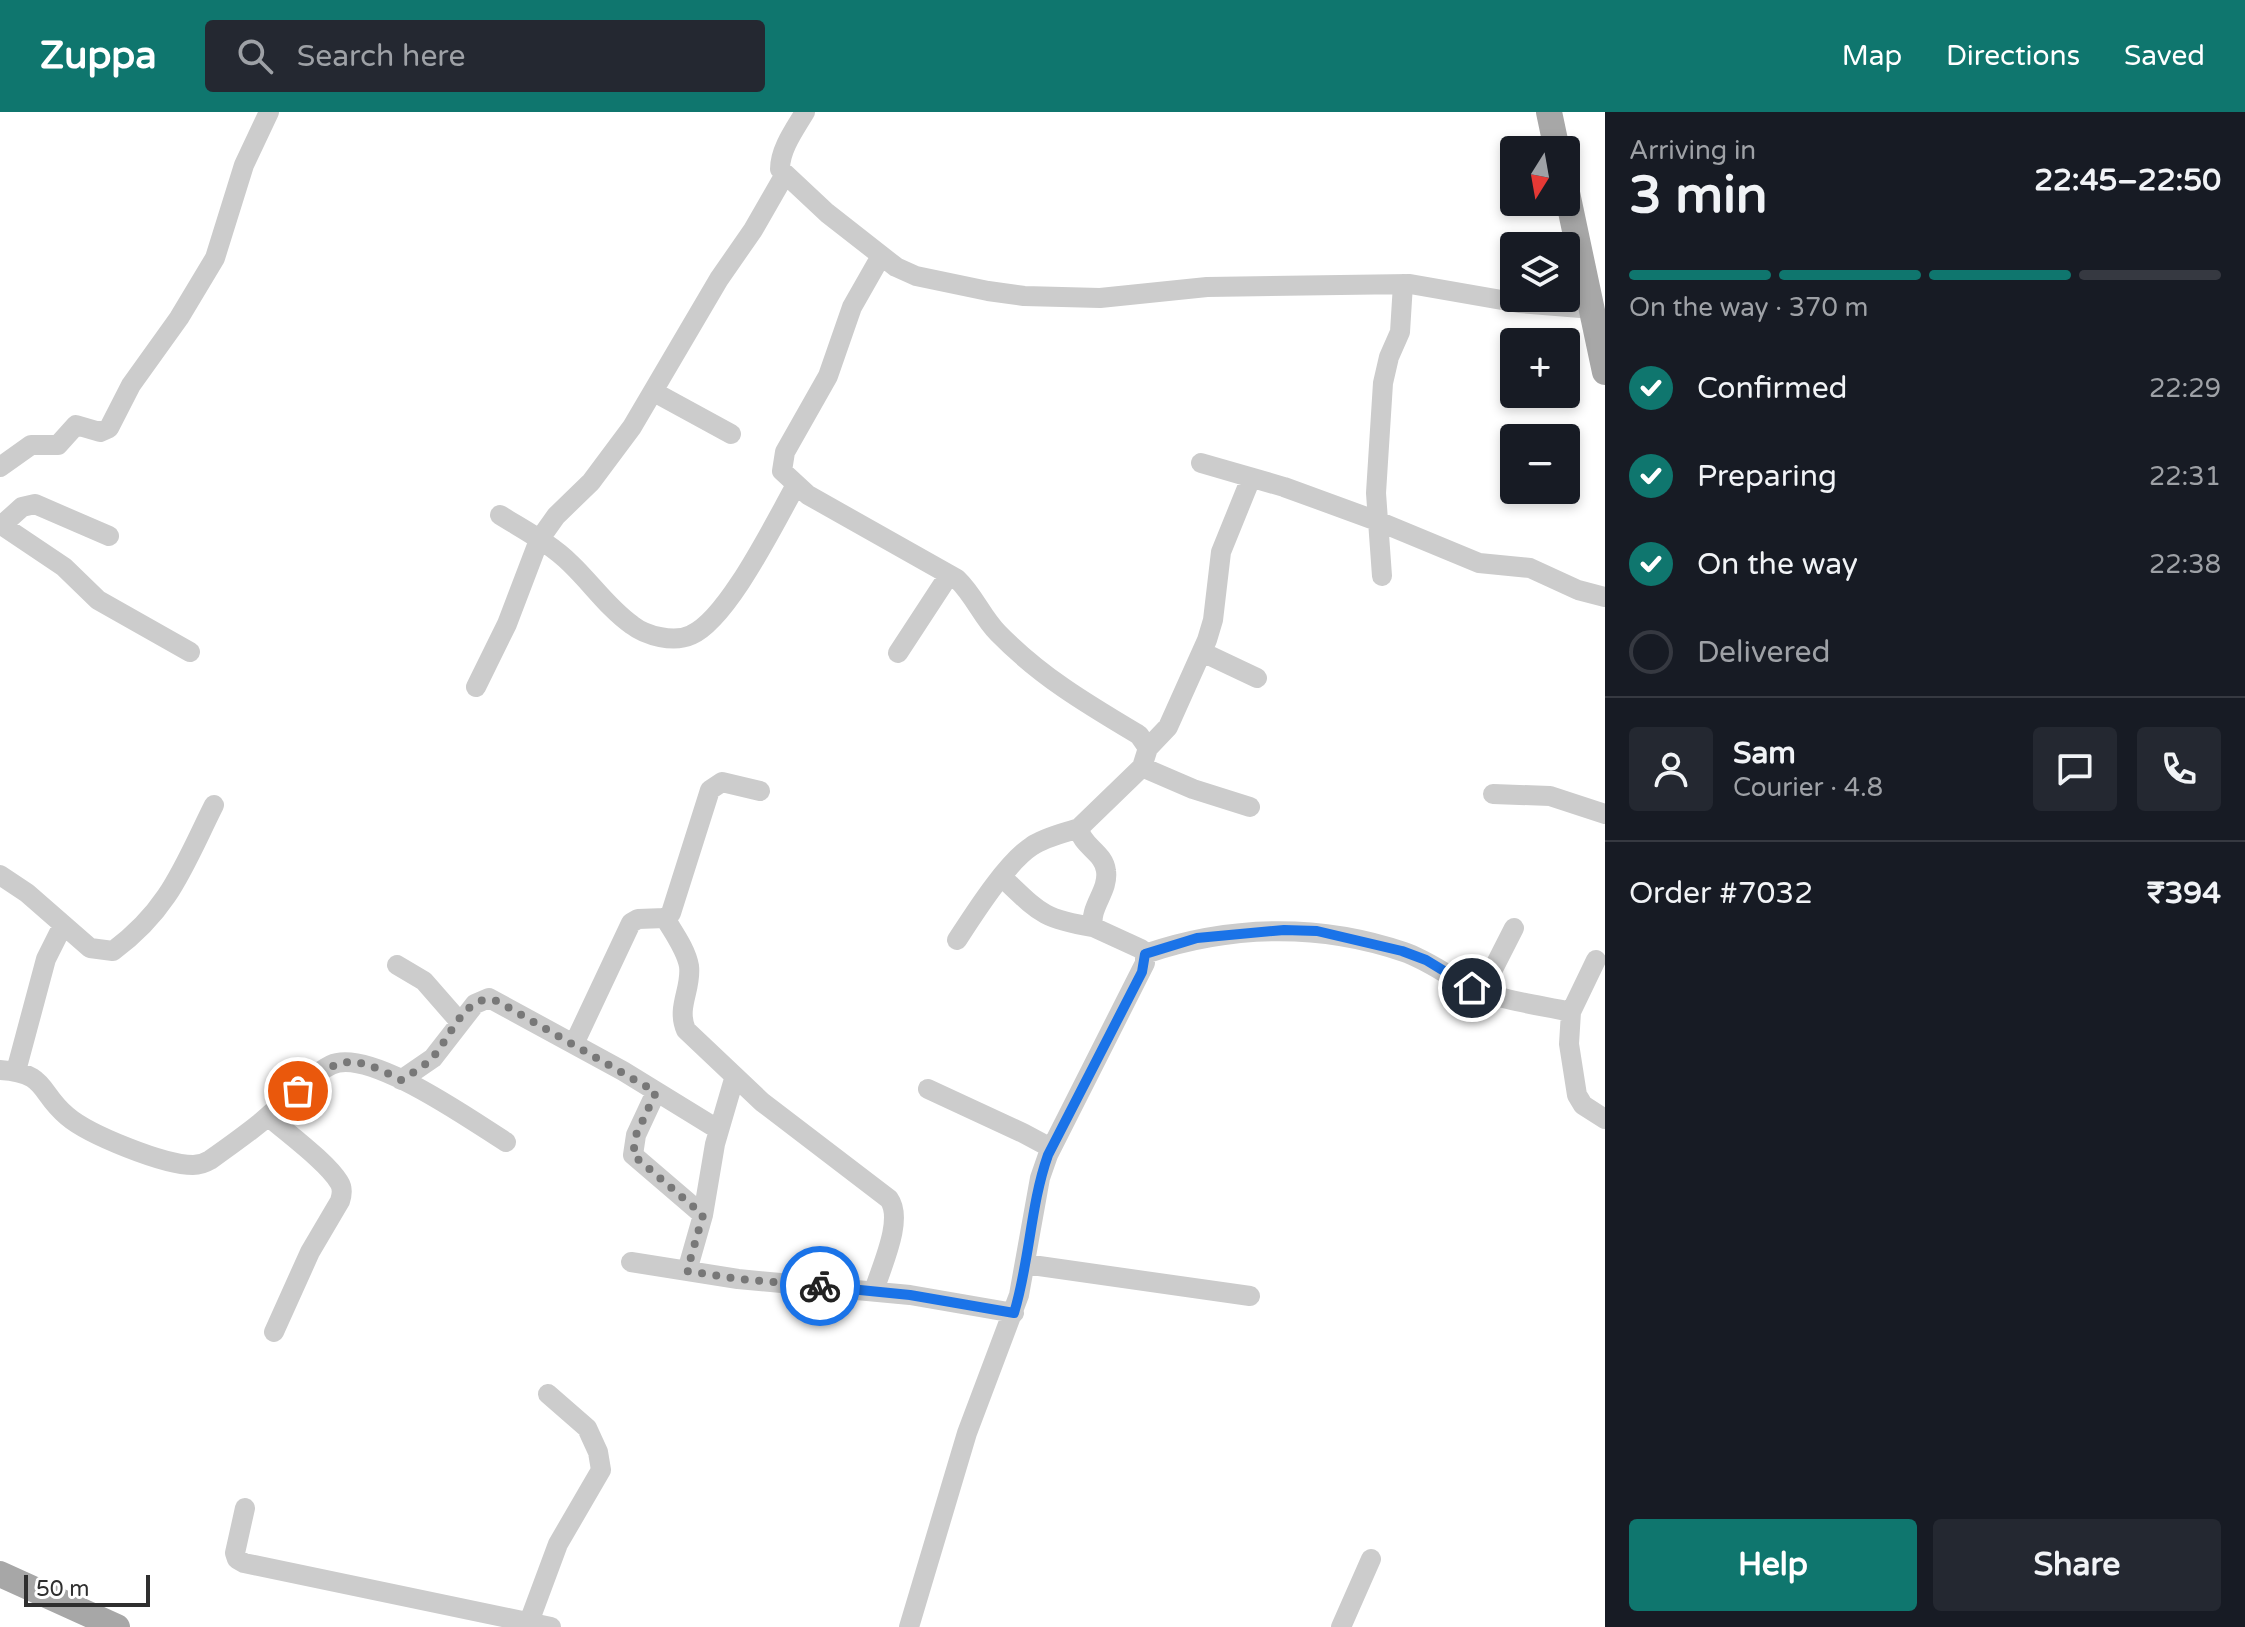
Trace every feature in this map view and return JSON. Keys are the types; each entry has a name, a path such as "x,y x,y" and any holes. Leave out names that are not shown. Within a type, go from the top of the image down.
{"main road":[{"path":"1549,112 1554,136"},
{"path":"1573,216 1598,315 1605,372"},
{"path":"0,1574 117,1627"}],"street":[{"path":"0,467 31,445 58,445 76,425 100,432 109,428 131,385 172,329 215,258 244,165 269,112"},
{"path":"805,112 780,160 784,176 881,256 916,276 960,287 1024,296 1100,298 1207,287 1403,284 1440,287 1598,315"},
{"path":"476,687 507,624 539,540 556,516 591,482 654,392 719,279 753,230 784,176"},
{"path":"881,256 852,307 828,376 785,452 782,471 796,485 838,514 949,575 968,590 997,632 1046,678 1139,735 1145,757 1193,789 1250,807"},
{"path":"1382,576 1376,493 1383,383 1389,357 1400,332 1403,284"},
{"path":"654,392 731,434"},
{"path":"1201,463 1380,522 1479,563 1530,568 1578,590 1605,597"},
{"path":"957,940 1002,877 1032,845 1079,828 1145,757 1168,727 1213,620 1221,552 1251,478"},
{"path":"500,515 569,561 630,625 657,636 690,636 721,609 796,485"},
{"path":"109,536 35,504 22,507 1,524 64,567 98,600 190,652"},
{"path":"898,653 949,575"},
{"path":"1202,652 1257,678"},
{"path":"665,918 675,902 710,790 722,782 760,791"},
{"path":"1493,794 1550,796 1605,814"},
{"path":"0,875 27,893 90,948 113,951 145,924 179,880 214,805"},
{"path":"1079,828 1080,835 1102,858 1106,868 1107,878 1092,915 1093,927"},
{"path":"1002,877 1046,916 1060,922 1093,927 1130,942 1145,954"},
{"path":"574,1044 631,923 638,919 665,918"},
{"path":"665,918 689,964 681,1008 681,1020 686,1030 734,1079 889,1199 894,1207 894,1225 874,1291"},
{"path":"63,925 46,959 8,1070 40,1082 58,1107 78,1124 127,1147 182,1164 202,1164 331,1065 346,1061 360,1062 401,1080 506,1142"},
{"path":"1482,991 1514,928"},
{"path":"1145,954 1197,938 1284,930 1317,931 1402,951 1426,960 1482,991 1571,1012"},
{"path":"909,1627 981,1391 1014,1313 1040,1178 1051,1148 1142,972 1145,954"},
{"path":"1596,960 1571,1012 1569,1044 1577,1095 1583,1105 1605,1119"},
{"path":"397,965 424,981 459,1021"},
{"path":"401,1080 433,1058 459,1021 475,1004 489,998 574,1044 719,1130"},
{"path":"687,1271 703,1215 719,1130 734,1079"},
{"path":"928,1089 1051,1148"},
{"path":"656,1092 636,1135 633,1155 703,1215"},
{"path":"268,1116 325,1166 340,1183 342,1192 340,1201 310,1252 274,1332"},
{"path":"631,1262 738,1279 910,1295 1014,1313"},
{"path":"1025,1264 1250,1296"},
{"path":"529,1622 558,1544 601,1470 598,1452 587,1428 548,1394"},
{"path":"245,1508 235,1553 237,1559 244,1563 551,1627"},
{"path":"1341,1627 1371,1559"}],"way so far":[{"path":"298,1091 331,1065 346,1061 360,1062 401,1080 433,1058 459,1021 475,1004 489,998 656,1092 636,1135 633,1155 703,1215 687,1271 820,1286"}],"route":[{"path":"820,1286 910,1295 1014,1313 1040,1178 1048,1155 1142,972 1145,954 1197,938 1284,930 1317,931 1402,951 1426,960 1472,988"}]}
